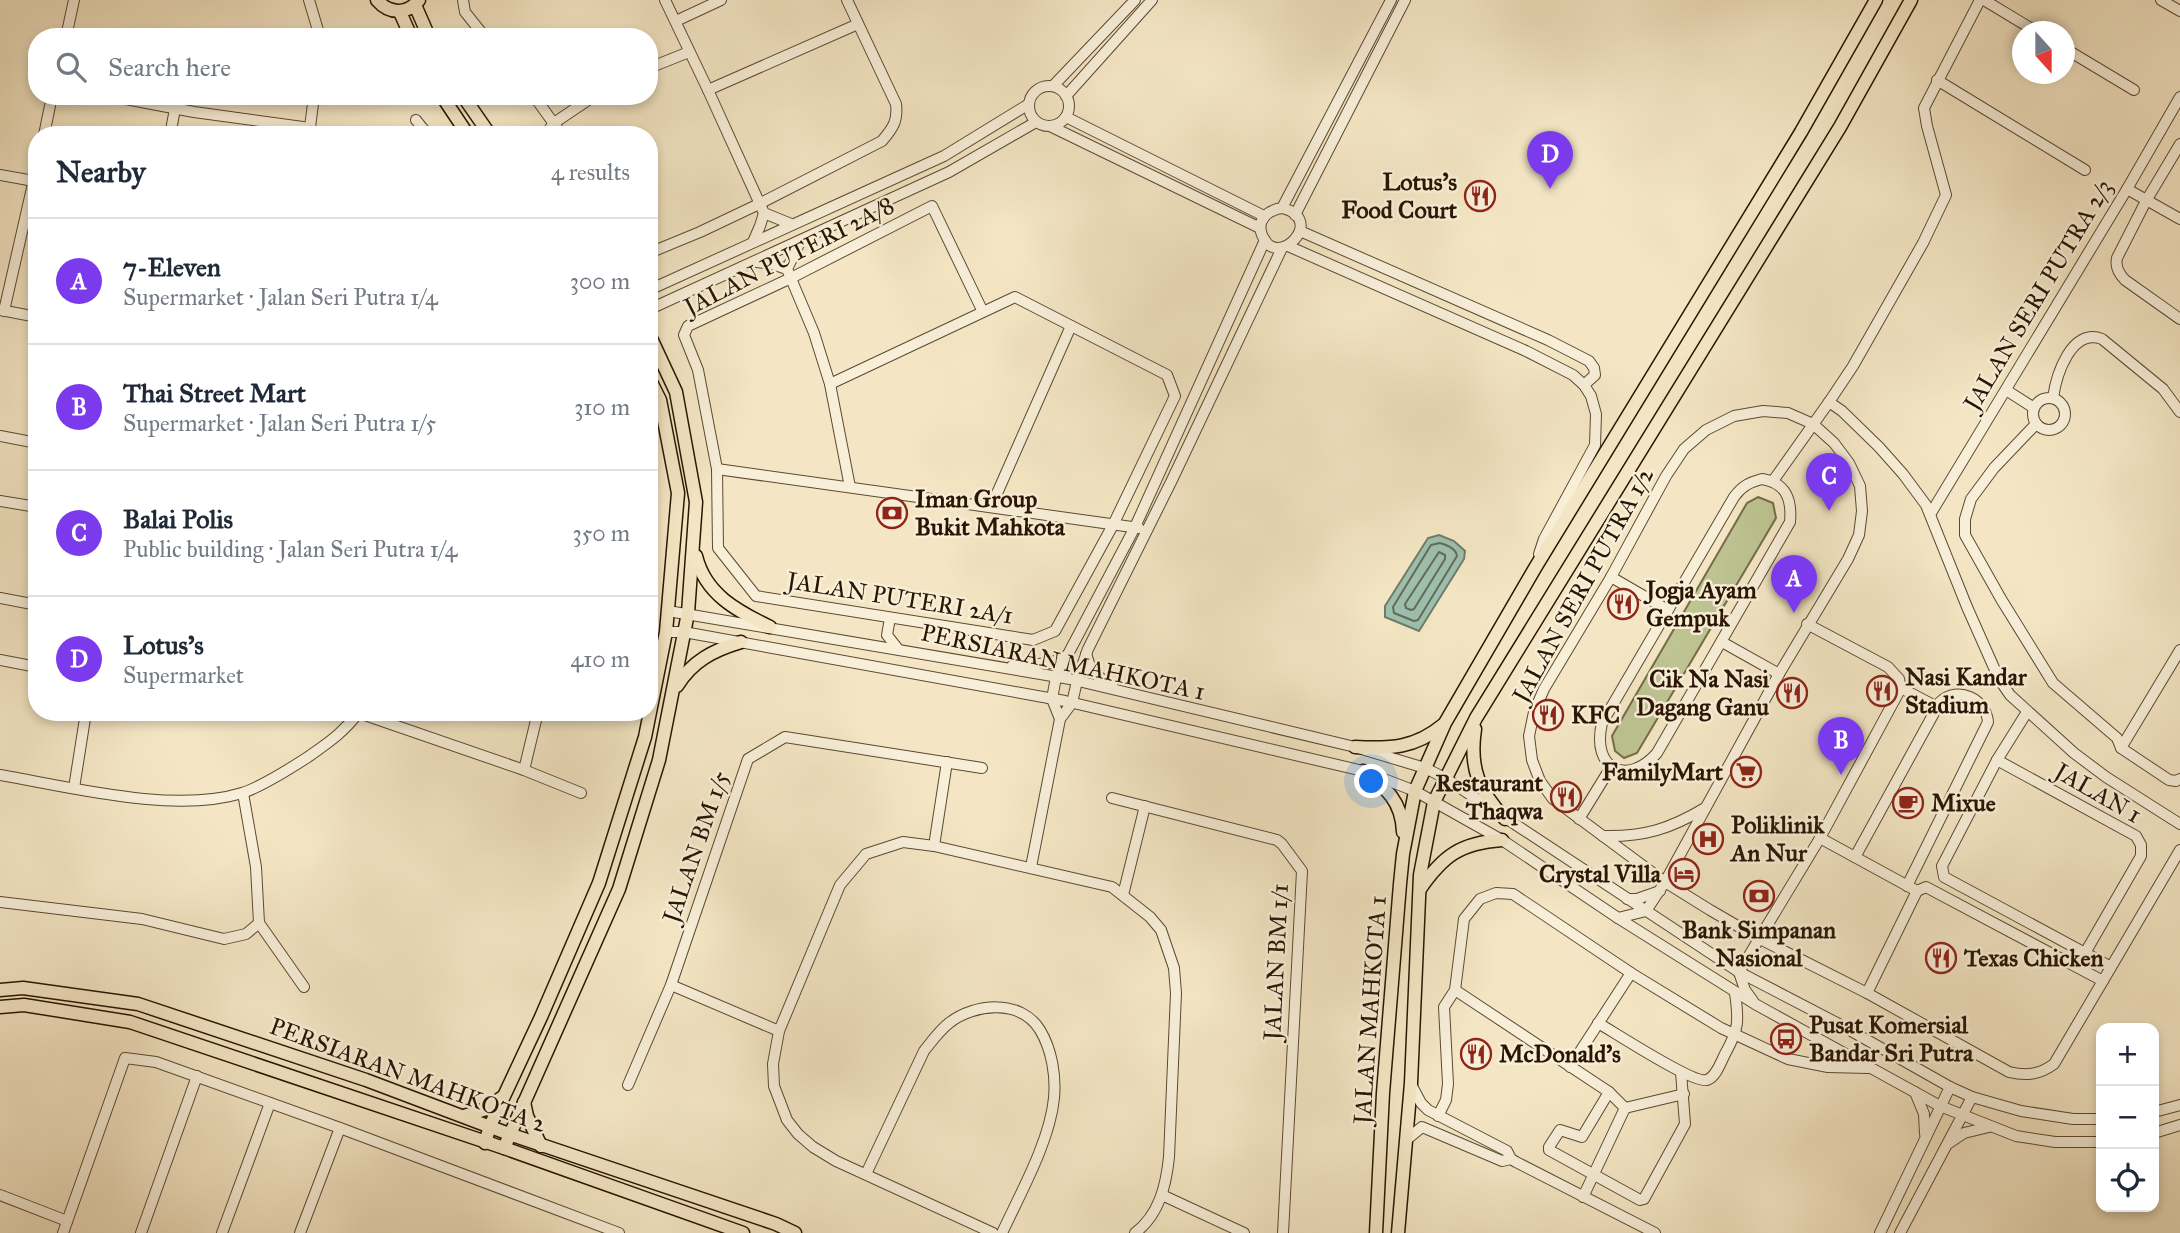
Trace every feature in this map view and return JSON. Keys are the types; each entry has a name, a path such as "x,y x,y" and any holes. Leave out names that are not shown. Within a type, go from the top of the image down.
{"main road":[{"path":"377,0 384,7 400,12 417,2 426,28"},
{"name":"JALAN MAHKOTA 1","path":"1376,1233 1383,1093 1403,854 1415,791 1445,723 1535,568 1801,132 1876,0"},
{"name":"JALAN MAHKOTA 1","path":"1398,1233 1411,1083 1420,875 1434,802 1476,718 1840,127 1911,0"},
{"path":"400,12 407,28"},
{"path":"448,105 462,126"},
{"path":"469,105 484,126"},
{"path":"504,1148 619,889 659,760 688,613 696,502 676,392 658,353"},
{"path":"658,396 678,493 666,632 658,672"},
{"path":"693,545 699,569 720,598 769,627"},
{"path":"672,694 685,673 701,659 721,648 741,642"},
{"path":"1476,718 1473,754 1479,782 1489,801 1505,819"},
{"path":"485,1143 490,1126 599,883 648,721"},
{"path":"1355,747 1396,747 1413,743 1430,736 1445,723"},
{"path":"1363,771 1386,788 1394,799 1400,813 1403,854"},
{"path":"1420,889 1443,860 1457,850 1472,844 1502,840"},
{"name":"PERSIARAN MAHKOTA 2","path":"0,990 23,988 138,1004 366,1080 509,1135 776,1224 795,1233"},
{"name":"PERSIARAN MAHKOTA 2","path":"0,1007 24,1005 130,1022 504,1148 743,1233"},
{"path":"464,1116 486,1109 503,1097"},
{"path":"524,1101 527,1116 541,1146"}],"street":[{"path":"68,28 74,0"},
{"path":"309,0 317,28"},
{"path":"463,0 465,12 478,28"},
{"path":"665,0 761,209 761,226 753,242"},
{"path":"676,21 721,0"},
{"path":"658,249 761,209 883,141 891,131 898,117 897,104 847,0"},
{"path":"1053,86 1135,0"},
{"path":"1066,96 1152,0"},
{"path":"1282,208 1391,0"},
{"path":"1295,215 1405,0"},
{"path":"1773,481 1853,366 1946,195 1924,115 1924,108 1937,80 1982,0 2018,21"},
{"path":"2161,0 2180,11"},
{"path":"708,90 858,24"},
{"path":"658,64 689,52"},
{"path":"2075,55 2134,90"},
{"path":"1937,80 2085,170"},
{"path":"1050,126 1066,117 1069,106 1066,96 1053,86 1040,88 1031,97 1029,111 1036,122 1050,126 1260,228"},
{"name":"JALAN SERI PUTRA 2/3","path":"1930,513 2180,97"},
{"path":"658,286 944,156 1029,104"},
{"path":"46,126 50,105"},
{"path":"159,105 281,126"},
{"path":"310,126 312,105"},
{"path":"541,105 556,126"},
{"path":"551,126 580,105"},
{"path":"172,126 175,108"},
{"path":"1066,117 1264,216"},
{"path":"416,120 421,126"},
{"path":"658,304 949,172 1036,122"},
{"path":"2180,144 2146,201 2115,264 2126,280 2180,319"},
{"path":"0,175 28,180"},
{"path":"2127,189 2180,219"},
{"path":"28,205 2,310 28,315"},
{"name":"JALAN PUTERI 2A/8","path":"717,469 698,370 684,335 688,326 932,206 983,312"},
{"path":"1031,867 1060,719 1072,703 1086,653 1285,247 1298,237 1300,225 1295,215 1282,208 1269,212 1264,216 1260,228 1265,240 1276,247 1285,247 1526,351 1573,375 1584,385 1591,396 1596,414 1595,445 1544,539 1535,568"},
{"path":"761,209 791,224"},
{"path":"1300,231 1548,340 1589,361 1595,375 1584,385"},
{"path":"1060,719 1052,699 1056,677 1135,527 1265,240"},
{"path":"801,241 795,248 789,274 814,333 830,384 849,487"},
{"path":"755,261 772,264 789,274"},
{"name":"JALAN PUTERI 2A/1","path":"717,469 718,548 756,596 1033,640 1055,631 1113,524 1175,396 1167,376 1015,297 983,312"},
{"path":"830,384 983,312"},
{"path":"991,507 1071,326"},
{"path":"2053,398 2055,383 2065,358 2078,343 2095,336 2163,389 2180,412"},
{"path":"2006,390 2034,408"},
{"path":"2053,398 2058,401 2065,415 2061,425 2051,430 2040,428 2033,416 2034,408 2040,401 2053,398"},
{"path":"1829,402 1879,447 1903,474 1930,513 1967,607 1999,679 2010,695 2074,753 2106,777 2180,824"},
{"name":"JALAN SERI PUTRA 1/2","path":"1813,424 1788,413 1763,411 1734,416 1706,430 1684,449 1544,689 1534,712 1529,736 1532,760 1540,781 1553,799 1662,886 1867,993 2009,1072 2020,1075 2045,1071 2054,1064 2180,850"},
{"path":"1619,918 1646,911 1662,886 1807,624 1848,559 1858,535 1862,511 1860,486 1849,463 1834,443 1813,424"},
{"path":"2036,424 1994,468 1971,499 1965,519 1965,535 2053,683 2117,738 2121,748 2169,780 2180,779"},
{"path":"0,436 28,441"},
{"path":"717,469 1147,530"},
{"path":"1773,481 1786,493 1791,509 1790,522 1657,752 1648,763 1636,769 1622,770 1611,767 1603,758 1599,747 1602,723 1668,610 1734,496 1742,487 1752,482 1773,481"},
{"path":"0,501 28,506"},
{"path":"1611,577 1668,610"},
{"path":"0,598 28,603"},
{"name":"PERSIARAN MAHKOTA 1","path":"668,611 1077,681 1355,747 1425,768 1445,778 1739,972 1837,1023 1950,1087 1972,1097 2021,1111 2052,1117 2096,1119"},
{"path":"890,618 887,635 898,649"},
{"path":"1755,1004 1745,990 1739,972 1820,838 1901,688 1899,680 1888,667 1807,624"},
{"name":"PERSIARAN MAHKOTA 1","path":"666,632 684,632 1052,699 1363,771 1415,791 1502,840 1735,992 1940,1106 2016,1136 2055,1142 2096,1142"},
{"path":"859,643 887,635"},
{"path":"1722,642 1779,674"},
{"path":"2121,748 2180,650"},
{"path":"1086,653 1092,672 1121,692"},
{"path":"998,667 1051,663 1068,655"},
{"path":"0,660 28,665"},
{"path":"1901,688 1937,707"},
{"path":"1855,857 1937,707 1947,696 1956,693 1965,695 1983,706 1988,722 1867,993"},
{"path":"2027,712 1997,760 1942,866 1944,877 2111,967"},
{"path":"74,788 85,721"},
{"path":"0,775 122,796 190,802 243,793 293,767 345,731 353,721"},
{"path":"382,721 582,793"},
{"path":"524,770 536,721"},
{"name":"JALAN BM 1/5","path":"628,1085 671,985 748,759 785,737 982,768"},
{"name":"JALAN 1","path":"1997,760 2136,836 2141,845 2141,856 2085,953"},
{"path":"934,846 947,762"},
{"path":"1578,819 1611,767"},
{"path":"243,793 256,867 259,922 304,987"},
{"name":"JALAN BM 1/1","path":"1112,798 1277,840 1302,871 1283,1233"},
{"path":"1123,895 1145,806"},
{"path":"1602,836 1628,837 1656,832 1705,808"},
{"path":"1820,838 1912,888 1926,887 2102,981"},
{"path":"993,1233 836,1161 813,1147 787,1120 774,1086 773,1064 779,1031 840,885 866,855 903,842 934,846 1112,887 1150,917 1161,930 1174,968 1176,993 1169,1157 1162,1195 1143,1227 1135,1233"},
{"path":"1627,898 1637,899 1662,886"},
{"path":"1662,886 1659,907 1664,923"},
{"path":"1438,1116 1447,1100 1448,1084 1444,1007 1455,990 1464,919 1480,899 1496,893 1513,894 1631,973 1721,1028 1788,1059 1828,1067 1872,1068"},
{"path":"0,902 142,919 224,939 246,934 259,922"},
{"path":"1750,954 1751,971 1758,983"},
{"path":"1570,1067 1631,973"},
{"path":"671,985 779,1031"},
{"path":"1455,990 1609,1092 1625,1108"},
{"path":"1598,1023 1681,1072 1699,1080 1707,1080 1713,1076 1736,1034 1738,1014 1735,992"},
{"path":"866,1174 924,1051 936,1036 950,1023 980,1007 995,1006 1021,1014 1039,1028 1044,1039 1054,1076 1054,1099 1046,1132 1002,1233"},
{"path":"63,1233 125,1058 156,1062 197,1076 619,1233"},
{"path":"1609,1092 1583,1137 1560,1130 1549,1150 1640,1200 1644,1199 1683,1131 1684,1094 1681,1072"},
{"path":"141,1233 197,1076"},
{"path":"1411,1083 1421,1103 1438,1116 1507,1151 1513,1160 1583,1198 1655,1233"},
{"path":"1880,1233 1950,1087"},
{"path":"1915,1092 1924,1114 1925,1138"},
{"path":"1625,1108 1684,1094"},
{"path":"1900,1233 1972,1097"},
{"path":"222,1233 270,1103"},
{"path":"2159,1111 2180,1105"},
{"path":"1583,1198 1625,1108"},
{"path":"2159,1131 2180,1125"},
{"path":"1405,1141 1422,1127 1502,1161 1513,1160"},
{"path":"1945,1147 1955,1137 1964,1133 1993,1127"},
{"path":"300,1233 340,1128"},
{"path":"0,1195 67,1221"},
{"path":"1162,1195 1244,1233"}],"shaded area":[{"path":"1758,497 1773,503 1776,518 1637,753 1624,758 1615,751 1612,736 1747,503"}],"water":[{"path":"1439,535 1454,541 1465,551 1464,559 1419,631 1385,617 1385,606 1428,538"}],"place":[{"name":"Lotus's","path":"1550,189"},
{"name":"Lotus's Food Court","path":"1480,196"},
{"name":"Balai Polis","path":"1829,511"},
{"name":"Iman Group Bukit Mahkota","path":"892,513"},
{"name":"Jogja Ayam Gempuk","path":"1623,604"},
{"name":"7-Eleven","path":"1794,613"},
{"name":"Nasi Kandar Stadium","path":"1882,691"},
{"name":"Cik Na Nasi Dagang Ganu","path":"1792,693"},
{"name":"KFC","path":"1548,715"},
{"name":"FamilyMart","path":"1746,772"},
{"name":"Thai Street Mart","path":"1841,775"},
{"name":"Restaurant Thaqwa","path":"1566,797"},
{"name":"Mixue","path":"1908,803"},
{"name":"Poliklinik An Nur","path":"1708,839"},
{"name":"Crystal Villa","path":"1684,874"},
{"name":"Bank Simpanan Nasional","path":"1759,896"},
{"name":"Texas Chicken","path":"1941,958"},
{"name":"Pusat Komersial Bandar Sri Putra","path":"1786,1039"},
{"name":"McDonald's","path":"1476,1054"}]}
